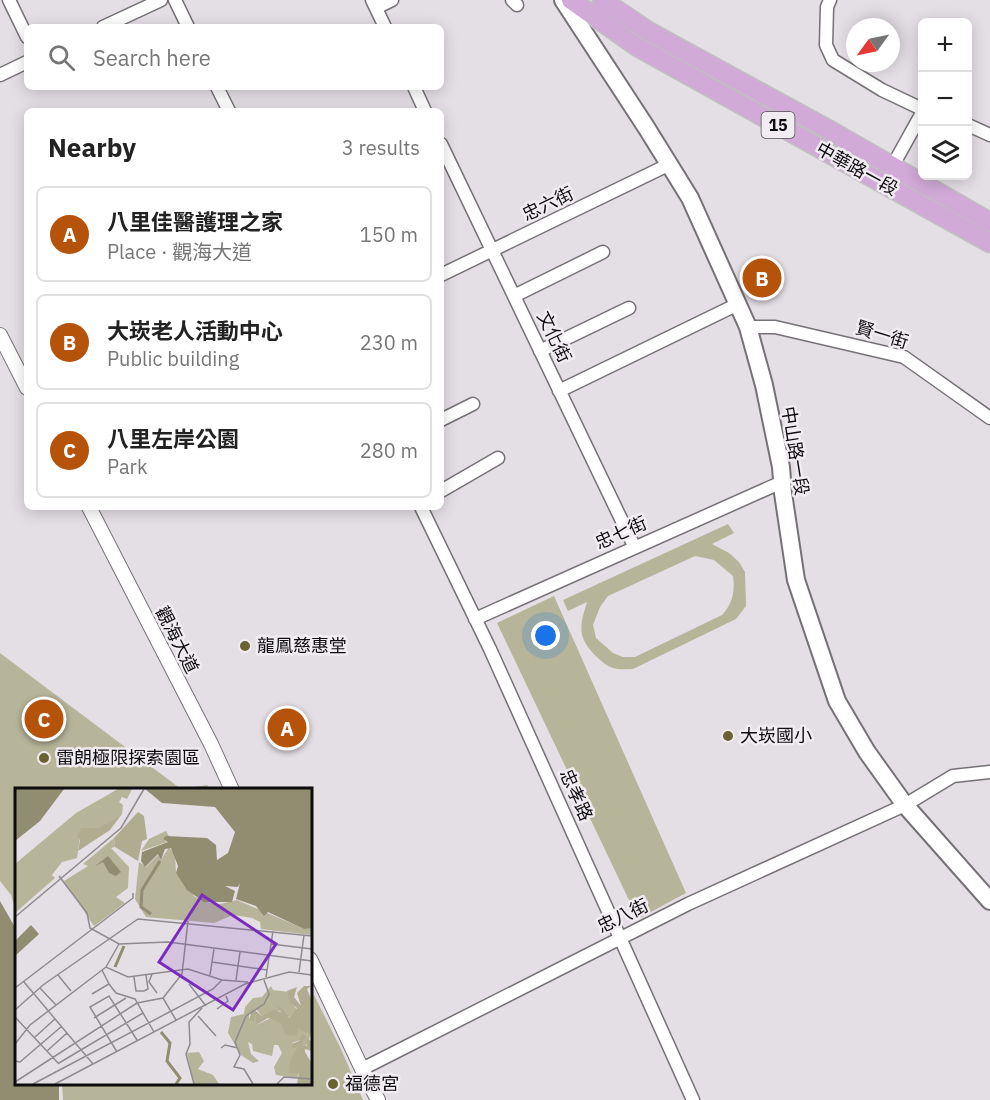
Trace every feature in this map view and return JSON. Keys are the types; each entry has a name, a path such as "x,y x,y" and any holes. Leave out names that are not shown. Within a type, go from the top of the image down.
{"main road":[{"name":"中山路一段","path":"562,0 690,198 748,327 766,395 781,467 796,580 837,701 867,752 905,805 990,901"},
{"name":"中華路一段","path":"571,0 636,46 990,243"},
{"name":"中華路一段","path":"602,0 648,31 990,222"}],"street":[{"path":"9,0 24,31"},
{"path":"109,24 161,0"},
{"path":"174,0 186,24"},
{"path":"384,24 374,4 392,0"},
{"path":"830,0 827,7 826,45 833,60 918,109"},
{"path":"0,75 24,63"},
{"path":"218,90 228,108"},
{"path":"415,90 424,108"},
{"path":"892,167 918,118"},
{"path":"970,126 990,135"},
{"name":"文化街","path":"444,150 634,546"},
{"name":"忠六街","path":"444,274 669,164"},
{"path":"514,296 603,252"},
{"path":"560,391 738,304"},
{"path":"540,351 629,308"},
{"name":"賢一街","path":"748,327 775,327 904,357 990,418"},
{"path":"0,335 24,382"},
{"path":"444,419 473,405"},
{"path":"444,489 498,458"},
{"name":"忠七街","path":"476,619 634,546 782,482"},
{"name":"觀海大道","path":"91,510 232,788"},
{"name":"忠孝路","path":"422,510 476,619 693,1100"},
{"name":"忠八街","path":"362,1070 688,904 905,805 953,776 990,772"},
{"path":"312,963 378,1100"}],"shaded area":[{"path":"728,524 734,533 712,544 729,553 739,562 745,572 746,606 736,619 633,669 613,668 598,658 583,638 581,626 587,602 568,611 563,600","holes":["695,556 714,560 733,576 732,597 722,615 635,657 623,657 613,653 596,638 593,625 600,607 608,596"]},
{"path":"554,596 686,893 638,919 497,623"},
{"path":"0,653 180,788 15,788 15,909 11,895 0,881"},
{"path":"207,785 209,788 188,788"},
{"path":"0,901 15,927 15,1085 59,1085 59,1100 0,1100"},
{"path":"312,991 363,1100 63,1100 62,1085 312,1085"}],"place":[{"name":"大崁老人活動中心","path":"762,278"},
{"name":"龍鳳慈惠堂","path":"245,646"},
{"name":"八里左岸公園","path":"44,719"},
{"name":"八里佳醫護理之家","path":"287,728"},
{"name":"大崁國小","path":"728,736"},
{"name":"雷朗極限探索園區","path":"44,758"},
{"name":"福德宮","path":"333,1084"}]}
